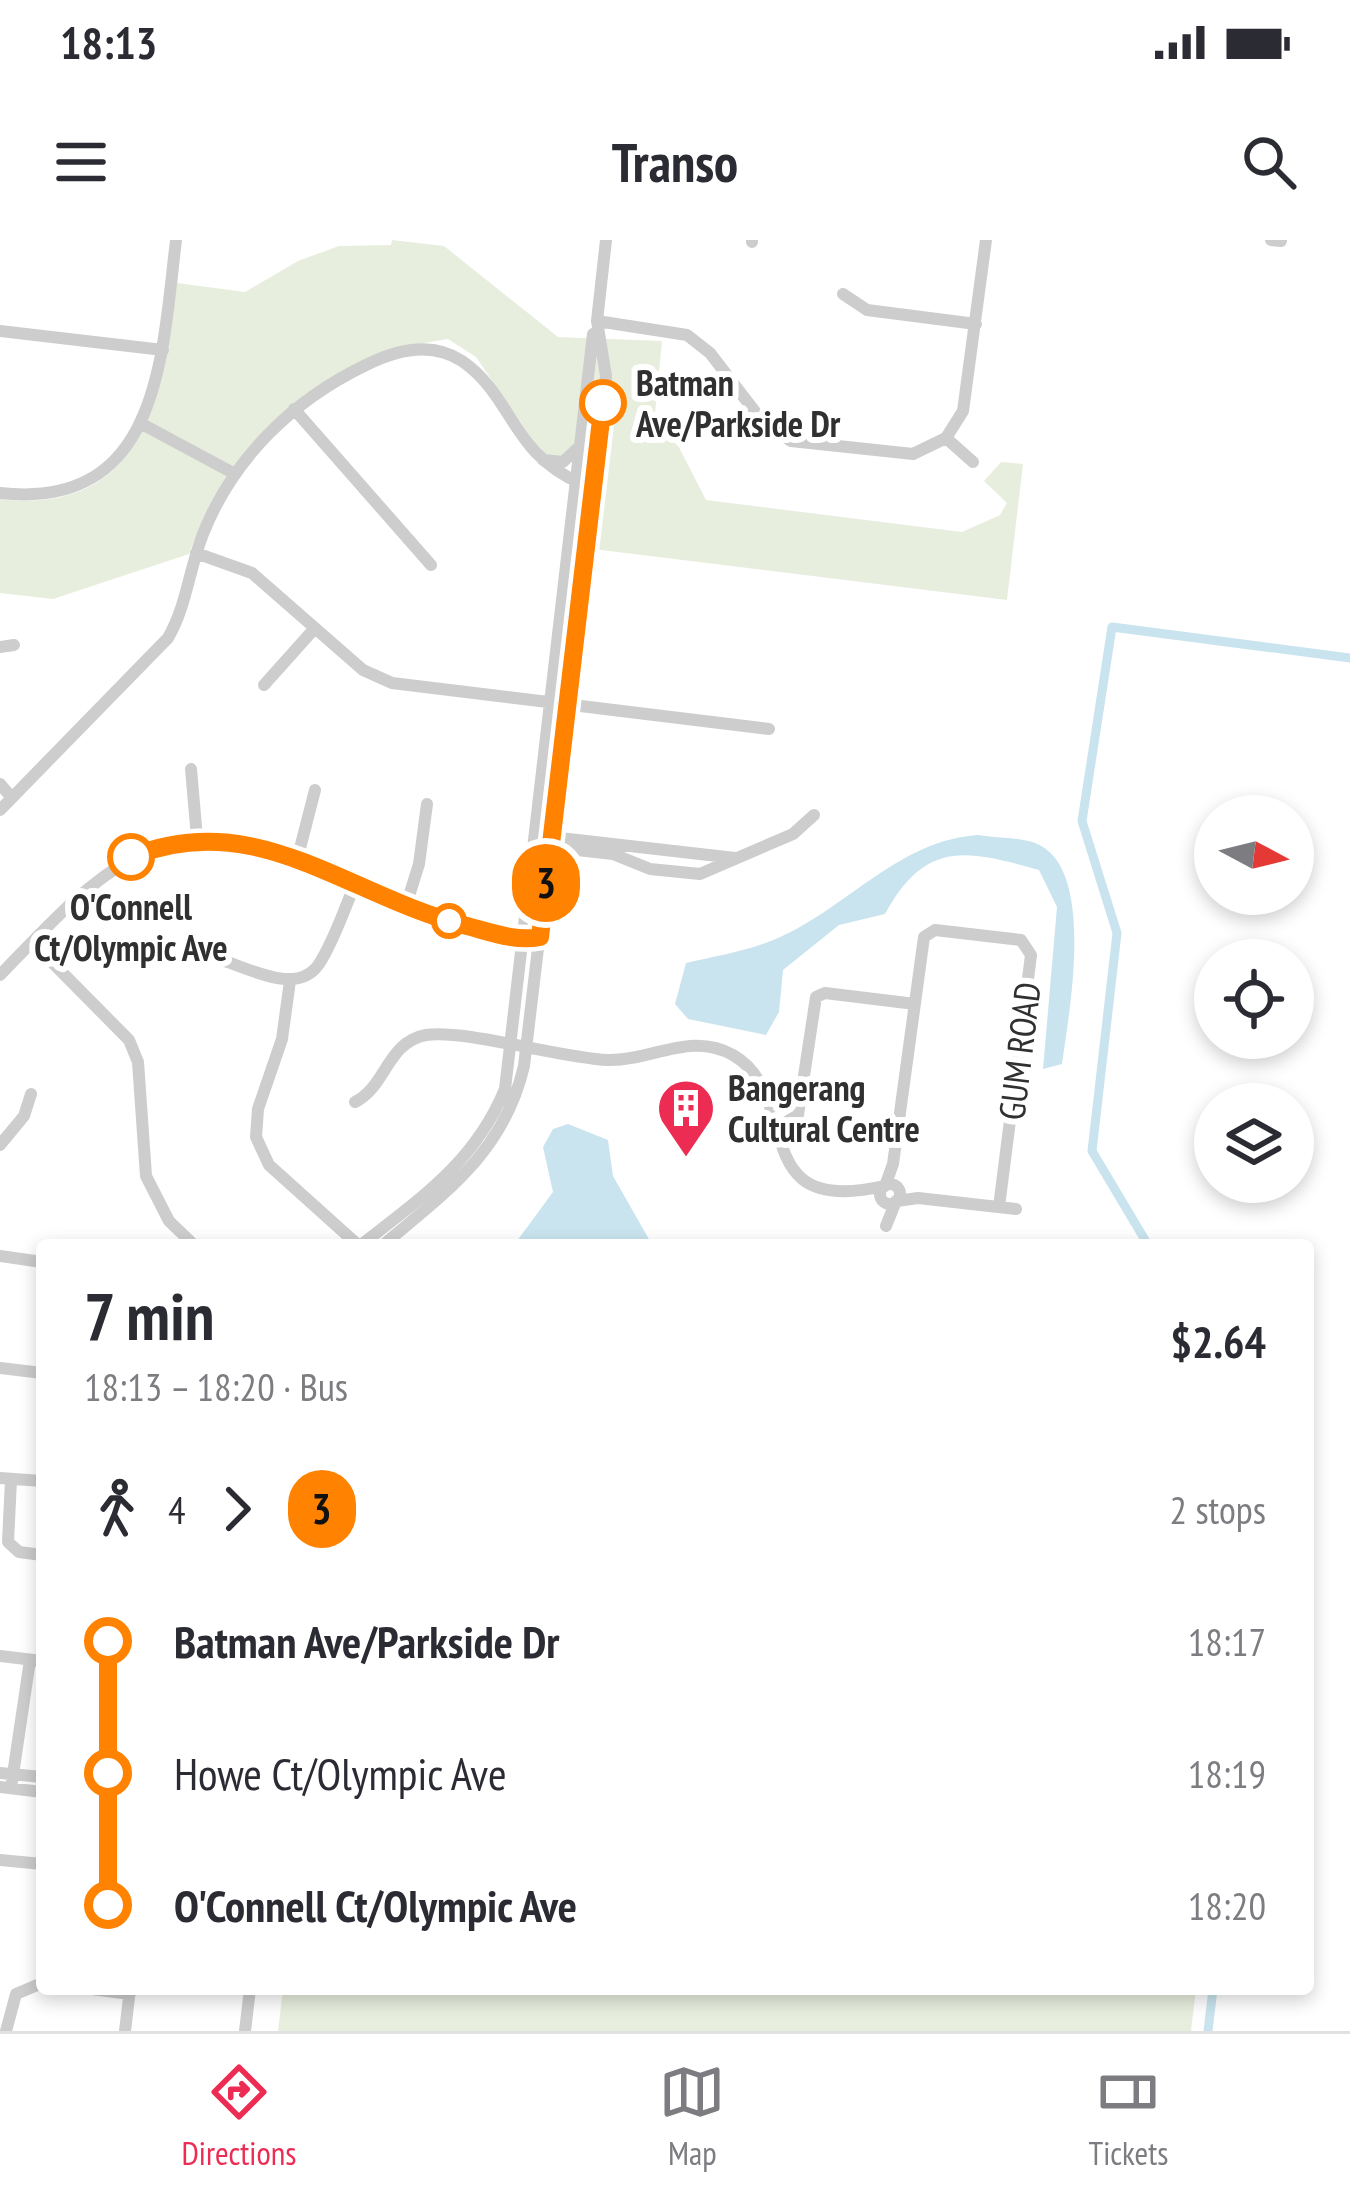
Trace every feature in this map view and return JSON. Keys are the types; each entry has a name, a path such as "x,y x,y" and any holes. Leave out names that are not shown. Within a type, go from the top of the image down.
{"street":[{"path":"0,493 50,494 83,484 123,452 140,423 163,350 176,240"},
{"path":"547,842 552,703 605,244 590,240"},
{"path":"597,322 687,335 710,353 763,422 791,441 896,455 931,447 946,438 967,397 986,240"},
{"path":"1270,240 1281,241"},
{"path":"843,294 867,310 976,324"},
{"path":"390,1239 449,1192 487,1153 515,1097 530,936 567,705 607,369 597,322"},
{"path":"0,331 163,350"},
{"path":"0,810 168,638 187,596 196,553 235,473 294,409 375,360 410,350 439,351 476,374 546,475 578,484 591,503"},
{"path":"578,484 603,403"},
{"path":"294,409 431,565"},
{"path":"140,423 235,473"},
{"path":"946,438 973,462"},
{"path":"533,452 561,462 581,444"},
{"path":"196,553 252,573 363,670 392,683 769,729"},
{"path":"264,685 315,628"},
{"path":"191,769 197,838"},
{"path":"0,784 12,798"},
{"path":"296,860 315,790"},
{"path":"405,909 419,864 428,804"},
{"path":"547,842 632,854 739,858 797,832 814,815"},
{"path":"0,975 108,870 160,845 197,838 251,842 405,909 530,936"},
{"path":"290,981 319,964 354,887"},
{"name":"GUM ROAD","path":"890,1194 921,944 928,933 1021,940 1031,948 999,1207"},
{"path":"32,942 130,1040 138,1062 146,1176 169,1221 188,1239"},
{"path":"189,952 218,955 290,981"},
{"path":"290,981 283,1039 258,1109 256,1137 269,1165 352,1239"},
{"path":"776,1129 798,1115 816,998 825,993 915,1004"},
{"path":"355,1102 368,1095 396,1050 424,1035 608,1060 685,1045 722,1049 758,1079 788,1166 809,1184 1016,1209"},
{"path":"367,1239 437,1186 476,1147 519,1049"},
{"path":"0,1145 24,1116 31,1094"},
{"path":"772,1175 788,1166"},
{"path":"0,1256 36,1261"},
{"path":"0,1368 36,1372"},
{"path":"36,1481 5,1479 8,1542 19,1552 36,1554"},
{"path":"0,1655 32,1660 7,1779 36,1790"},
{"path":"0,1860 36,1863"},
{"path":"6,2031 16,1994 36,1986"},
{"path":"125,2031 130,1995"},
{"path":"245,2031 249,1995"}],"green space":[{"path":"392,240 444,246 558,337 662,341 655,413 665,420 706,500 962,532 1000,515 1007,503 984,481 1001,462 1023,464 1007,600 593,549 605,445 576,443 570,454 552,459 541,452 476,357 448,339 363,363 288,410 229,475 189,554 53,599 0,593 0,499 48,499 86,488 115,468 137,440 152,405 177,283 245,292 298,261 339,246 391,245"},
{"path":"282,1995 1195,1995 1191,2031 278,2031"}],"water":[{"path":"978,835 1035,843 1054,857 1066,880 1074,943 1062,1064 1043,1069 1057,907 1039,870 990,858 950,856 933,862 900,890 885,914 839,925 783,970 779,1012 766,1035 688,1019 675,1004 686,963 778,938 923,849"},
{"path":"568,1124 608,1140 613,1176 649,1239 518,1239 553,1192 543,1147 553,1129"}],"waterway":[{"path":"1144,1239 1092,1151 1117,933 1082,821 1112,627 1350,658"},
{"path":"1208,2031 1212,1995"}],"bus line":[{"name":"3","path":"131,857 197,838 251,842 405,909 514,938 540,937 603,403"}],"place":[{"name":"Batman Ave/Parkside Dr","path":"603,403"},
{"name":"O'Connell Ct/Olympic Ave","path":"131,857"},
{"name":"Bangerang Cultural Centre","path":"686,1159"}]}
